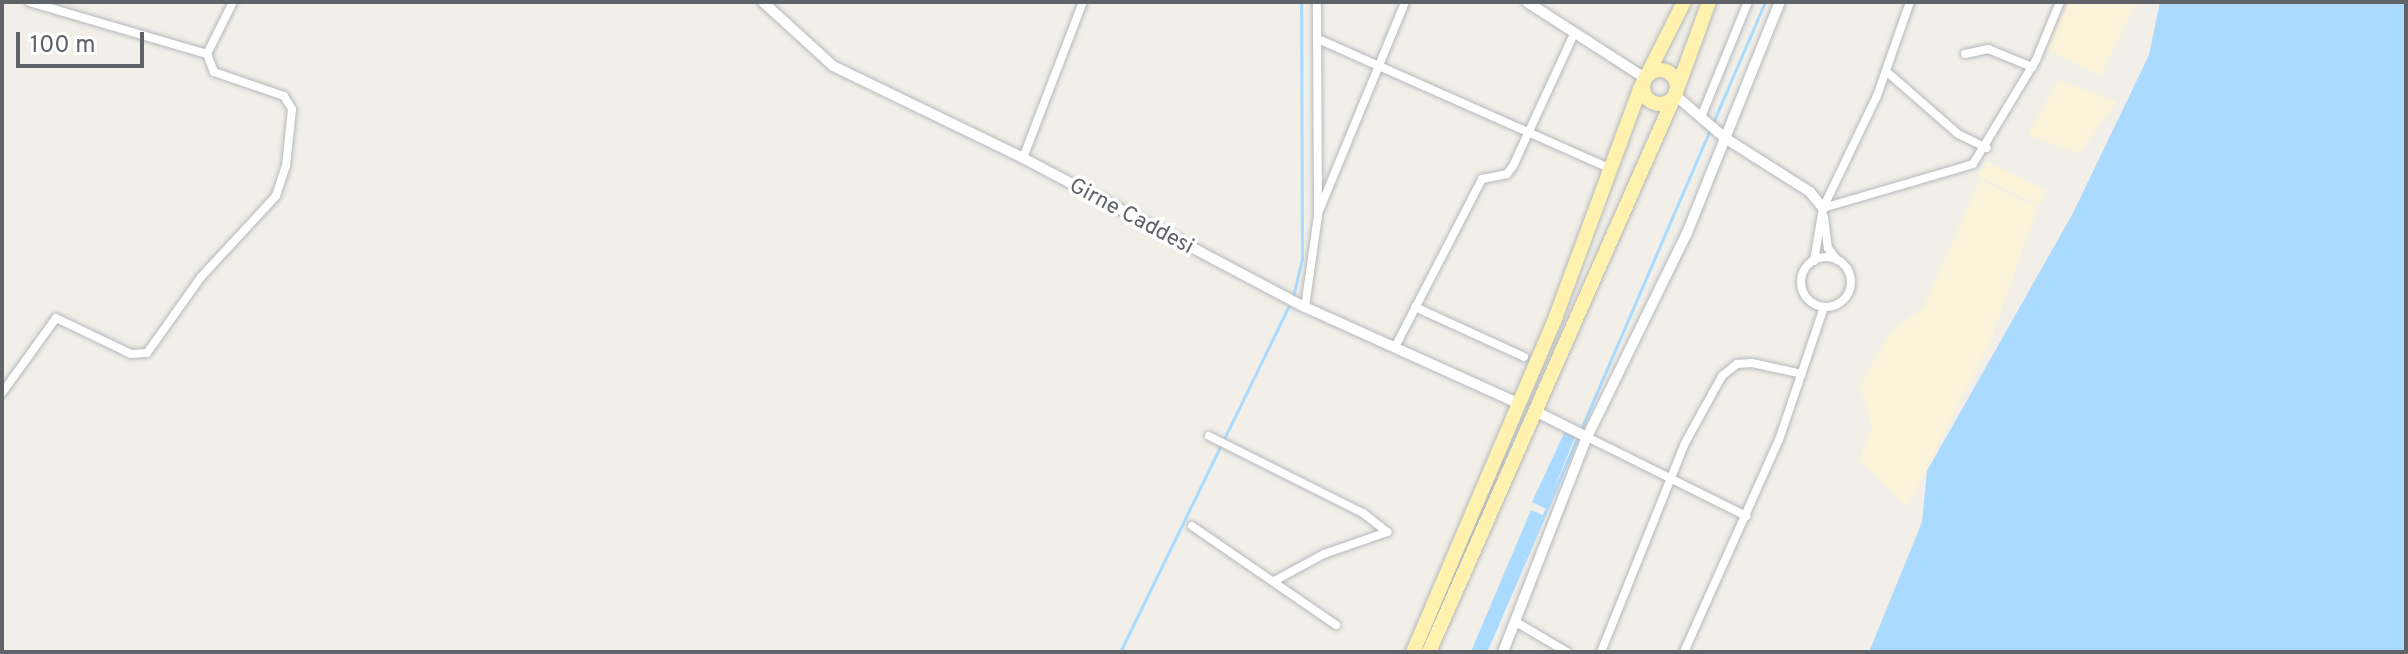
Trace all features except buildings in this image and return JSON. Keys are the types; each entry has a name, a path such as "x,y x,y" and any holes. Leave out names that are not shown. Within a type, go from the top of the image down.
{"main road":[{"path":"1413,652 1518,403 1645,78 1684,2"},
{"path":"1429,652 1675,95 1709,2"},
{"path":"1653,72 1668,72 1676,85 1675,95 1662,104 1652,102 1643,89 1645,78 1653,72"}],"street":[{"path":"29,2 207,54"},
{"path":"2,393 56,318 131,354 147,353 201,277 276,196 286,166 292,109 284,96 214,72 207,54 233,2"},
{"name":"Girne Caddesi","path":"763,2 833,66 1023,158 1305,307 1396,345 1518,403"},
{"path":"1023,158 1083,2"},
{"path":"1305,307 1318,216 1317,2"},
{"path":"1318,216 1405,2"},
{"path":"1701,117 1748,2"},
{"path":"1503,652 1587,437 1687,233 1780,2"},
{"path":"1675,95 1725,138 1810,192 1823,208 1828,248 1848,272 1850,289 1840,302 1824,307 1810,301 1802,288 1803,272 1814,261 1823,208 1887,72 1910,2"},
{"path":"1531,3 1573,36 1645,78"},
{"path":"1823,208 1961,171 1987,148 2032,67 2059,3"},
{"path":"1396,345 1482,179 1509,173 1573,36"},
{"path":"1318,39 1531,130 1612,169"},
{"path":"1965,54 1988,49 2032,67"},
{"path":"1887,72 1958,134 1987,148"},
{"path":"1814,261 1837,260"},
{"path":"1415,307 1524,357"},
{"path":"1684,652 1746,516 1802,374 1824,307"},
{"path":"1601,652 1685,443 1728,370 1752,363 1802,374"},
{"path":"1535,411 1746,516"},
{"path":"1209,436 1363,513 1387,532 1324,554 1276,580"},
{"path":"1192,526 1276,580 1336,625"},
{"path":"1516,622 1567,652"}],"sand":[{"path":"2069,2 2136,2 2101,76 2046,49"},
{"path":"2058,80 2117,101 2079,154 2028,135"},
{"path":"1986,161 2047,191 2040,206 1979,176"},
{"path":"1980,180 2038,207 1990,342 1907,507 1859,460 1872,428 1860,386 1891,331 1923,308"}],"water":[{"path":"2160,2 2406,2 2406,652 1869,652 1922,522 1927,471 2073,213 2149,55"},
{"path":"1566,429 1576,434 1546,509 1532,502"},
{"path":"1531,510 1543,515 1485,652 1471,652"}],"waterway":[{"path":"1293,297 1302,259 1301,2"},
{"path":"1485,652 1765,2"},
{"path":"1120,652 1290,304"}]}
